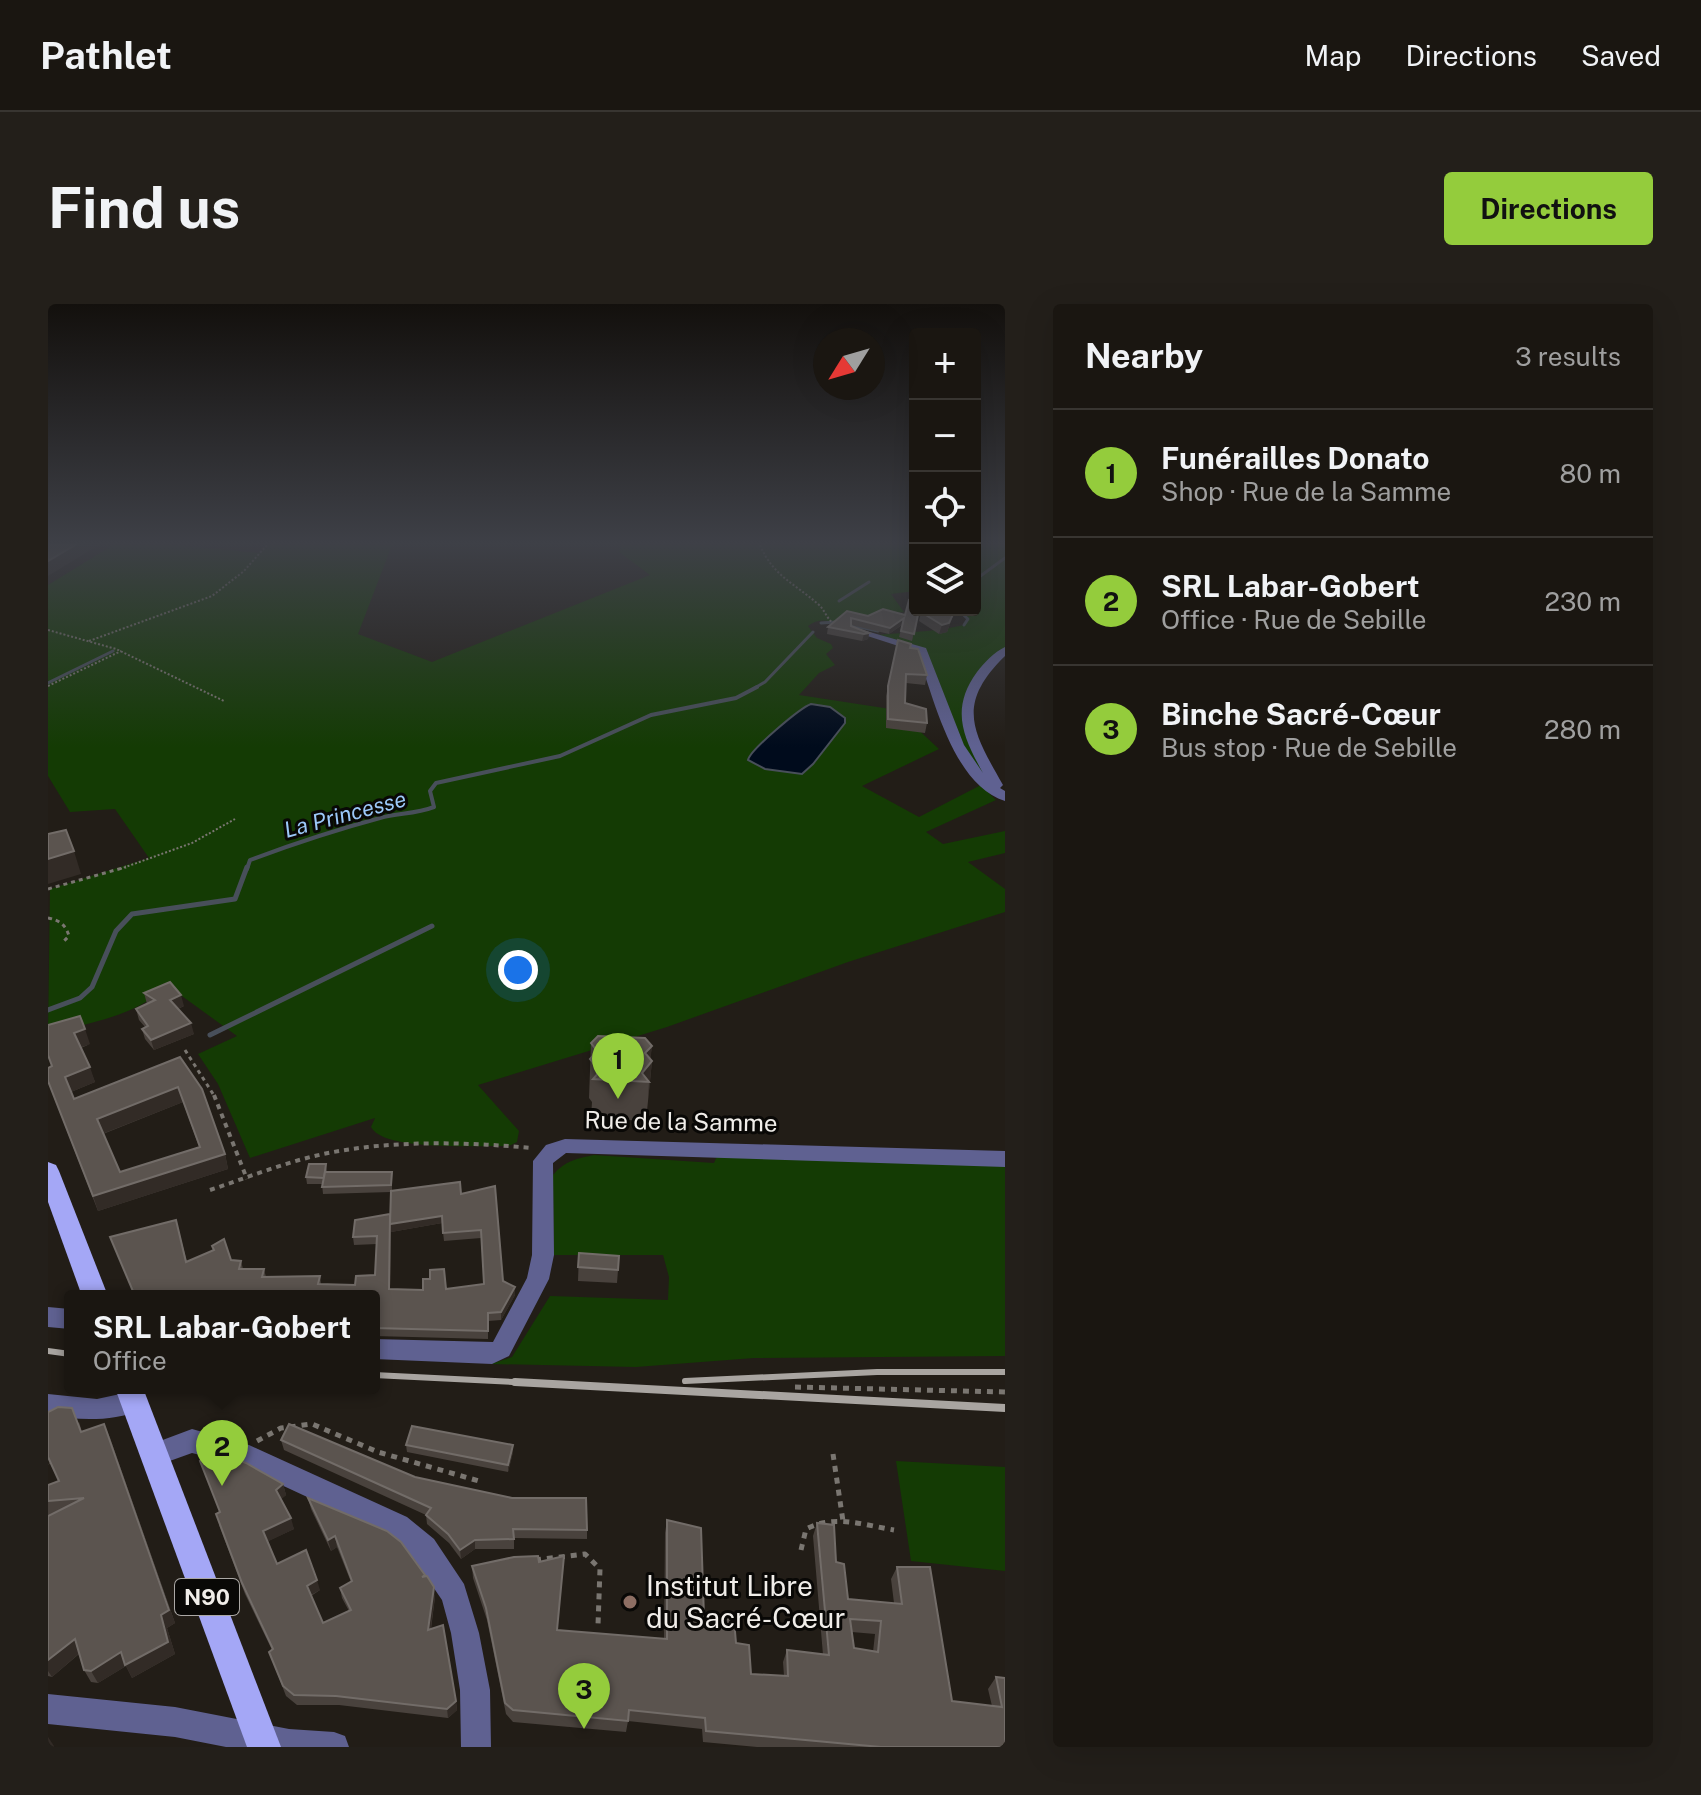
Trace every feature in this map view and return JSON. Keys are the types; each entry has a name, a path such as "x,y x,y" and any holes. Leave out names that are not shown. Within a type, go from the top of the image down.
{"main road":[{"path":"48,1171 93,1290"},
{"name":"N90","path":"132,1395 262,1743"}],"street":[{"path":"856,629 922,650 957,745 984,785 1003,796"},
{"path":"1003,796 968,730 966,713 975,682 986,666 1005,650"},
{"name":"Rue de la Samme","path":"380,1349 492,1354 501,1349 538,1279 543,1255 541,1168 553,1150 565,1146 1005,1159"},
{"path":"48,1405 97,1410 132,1395"},
{"path":"153,1455 192,1441 240,1453 398,1526 436,1563 454,1594 465,1633 475,1690 476,1747"},
{"path":"48,1709 175,1722 262,1743 334,1747"}],"path":[{"path":"89,641 167,612"},
{"path":"824,612 833,623"},
{"path":"48,630 121,651 224,701"},
{"path":"48,686 121,651"},
{"path":"48,889 158,855 221,829 235,819"},
{"path":"48,918 59,920 68,928 69,936 62,943"},
{"path":"185,1050 211,1087 247,1179"},
{"path":"210,1190 326,1153 386,1146 455,1144 553,1150"},
{"path":"795,1387 1005,1392"},
{"path":"240,1453 263,1436 281,1428 312,1424 378,1452 479,1481"},
{"path":"833,1454 843,1521"},
{"path":"801,1550 806,1529 815,1522 843,1521 894,1530"},
{"path":"522,1561 585,1554 600,1569 598,1625"}],"green space":[{"path":"48,612 366,612 358,634 432,662 556,612 902,612 868,617 856,629 825,621 808,626 817,638 831,644 833,648 826,654 835,665 819,673 799,695 897,710 939,749 862,786 919,817 981,785 996,800 926,832 943,844 1005,831 1005,853 968,862 1005,889 1005,912 848,962 667,1027 478,1085 519,1131 517,1142 509,1146 413,1144 379,1135 371,1127 375,1118 250,1158 218,1084 198,1054 237,1036 164,983 156,994 129,1010 48,1034 50,889 149,858 115,809 70,812 48,776"},
{"path":"1005,612 1005,650 986,666 966,713 995,783 971,767 928,659 877,635 964,625 967,619 964,616"},
{"path":"720,1149 1005,1159 1005,1356 754,1358 636,1367 491,1364 512,1357 550,1296 668,1300 669,1277 663,1255 554,1255 553,1175 557,1170 572,1161 594,1155 714,1163"},
{"path":"896,1461 1005,1467 1005,1571 911,1561"}],"water":[{"path":"811,704 830,707 845,718 845,723 802,774 765,769 748,760 776,730"}],"building":[{"path":"845,612 868,616 876,612 918,616 914,634 901,631 904,618 890,628 851,618 851,626 869,633 864,634 828,627"},
{"path":"927,616 952,616 949,623 942,625"},
{"path":"898,640 918,649 927,675 906,674 905,703 926,709 927,723 888,719 888,686"},
{"path":"66,830 74,851 48,859 48,834"},
{"path":"170,982 181,995 170,1000 191,1023 151,1040 142,1029 148,1026 136,1009 155,1000 144,993"},
{"path":"80,1016 85,1029 74,1033 90,1067 65,1077 74,1099 180,1057 202,1089 225,1154 93,1196 48,1081 48,1068 52,1066 48,1055 48,1025","holes":["178,1087 200,1147 120,1172 97,1119"]},
{"path":"598,1036 645,1038 652,1046 645,1053 652,1061 642,1073 649,1082 593,1079 600,1071 590,1059 597,1051 591,1043"},
{"path":"309,1164 326,1164 324,1178 306,1177"},
{"path":"325,1172 392,1172 391,1185 322,1187"},
{"path":"460,1182 461,1194 495,1186 503,1281 515,1287 501,1312 488,1313 488,1331 380,1328 380,1290 132,1290 110,1237 176,1220 186,1262 214,1250 212,1246 224,1239 231,1260 241,1261 239,1269 264,1269 262,1277 320,1276 318,1284 355,1285 356,1276 375,1275 377,1236 353,1237 355,1220 390,1214 389,1289 423,1290 423,1279 430,1279 430,1270 444,1269 446,1289 484,1284 481,1230 443,1233 442,1216 390,1224 391,1191"},
{"path":"579,1253 619,1256 618,1270 578,1267"},
{"path":"58,1407 72,1408 81,1432 104,1424 169,1610 161,1615 168,1642 125,1665 121,1652 91,1671 84,1670 75,1639 48,1660 48,1516 84,1498 48,1501 48,1485 59,1481 48,1457 48,1412"},
{"path":"289,1424 415,1477 512,1498 586,1498 587,1530 513,1529 514,1539 475,1540 460,1550 448,1534 426,1515 431,1508 281,1440"},
{"path":"412,1426 513,1445 508,1465 406,1445"},
{"path":"218,1452 246,1463 283,1484 276,1490 291,1518 263,1531 277,1564 306,1550 317,1580 307,1586 323,1623 351,1610 340,1588 352,1581 335,1536 328,1540 308,1498 387,1531 401,1542 425,1575 422,1577 427,1576 434,1587 428,1630 443,1625 456,1701 447,1709 336,1696 294,1695 283,1686 269,1652 273,1649 242,1583 200,1461"},
{"path":"667,1520 701,1528 704,1617 734,1620 736,1643 749,1645 751,1674 788,1676 787,1650 829,1655 817,1523 834,1525 836,1562 844,1564 848,1599 902,1604 897,1567 930,1567 952,1701 1002,1707 996,1677 1005,1678 1005,1747 881,1747 706,1731 705,1718 629,1710 628,1721 513,1710 505,1703 486,1608 472,1566 514,1557 538,1556 539,1562 564,1556 557,1630 667,1639","holes":["850,1619 881,1621 878,1652 854,1648"]}],"waterway":[{"name":"La Princesse","path":"964,625 968,619 965,616"},
{"path":"821,623 836,622 878,631"},
{"name":"La Princesse","path":"753,689 765,682 813,632"},
{"path":"48,683 113,651"},
{"name":"La Princesse","path":"247,869 250,860 314,838 380,818 434,807 430,791 436,783 560,756 651,715 736,698 757,687"},
{"name":"La Princesse","path":"48,1010 80,998 92,987 116,931 132,914 235,899 247,867"},
{"path":"210,1035 432,926"}],"railway":[{"path":"48,1351 64,1353"},
{"path":"685,1381 877,1372 1005,1372"},
{"path":"380,1375 547,1384"},
{"path":"515,1382 547,1384"},
{"path":"547,1384 553,1384"},
{"path":"547,1384 1005,1408"}],"place":[{"name":"Funérailles Donato","path":"618,1099"},
{"name":"SRL Labar-Gobert","path":"222,1486"},
{"name":"Institut Libre du Sacré-Cœur","path":"630,1602"},
{"name":"Binche Sacré-Cœur","path":"584,1729"}]}
